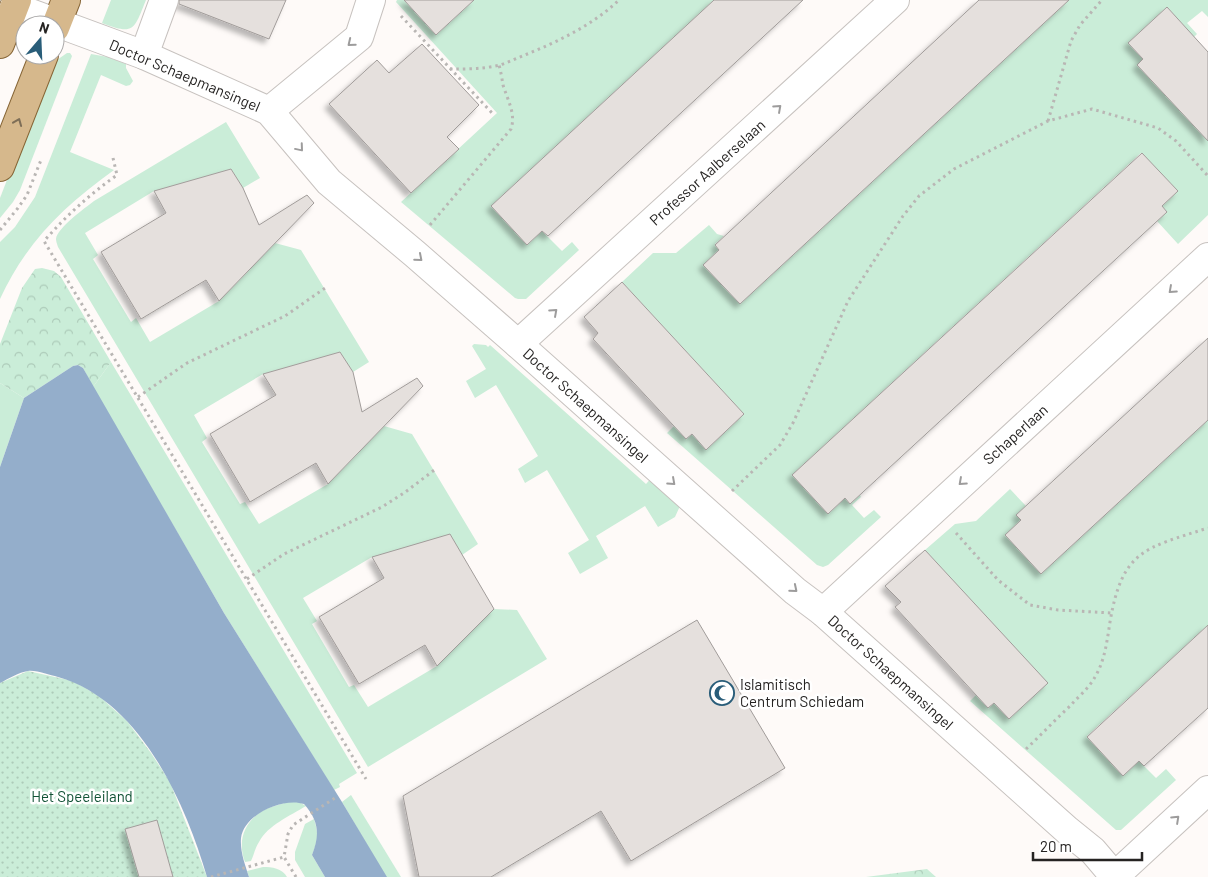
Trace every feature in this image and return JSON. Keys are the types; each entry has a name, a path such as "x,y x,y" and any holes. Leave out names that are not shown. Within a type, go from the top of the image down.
{"main road":[{"path":"0,44 16,3"},
{"path":"0,167 40,65"}],"street":[{"path":"144,55 164,0"},
{"path":"269,111 359,37 371,0"},
{"name":"Professor Aalberselaan","path":"518,344 895,0"},
{"name":"Doctor Schaepmansingel","path":"16,3 54,15"},
{"name":"Doctor Schaepmansingel","path":"65,19 269,111 329,182 518,344 795,591 823,612 1093,852 1115,876"},
{"name":"Schaperlaan","path":"823,612 1208,257"},
{"path":"1115,876 1208,790"}],"path":[{"path":"450,68 466,69 500,65 564,38 610,9 619,0"},
{"path":"1048,121 1071,41 1080,25 1102,0"},
{"path":"398,14 493,114"},
{"path":"430,226 511,129 514,121 503,85 500,65"},
{"path":"707,512 734,490 780,445 793,423 848,301 903,216 920,196 954,170 1048,121 1092,109 1158,128 1176,141 1208,176"},
{"path":"113,158 117,175 91,194 65,217 44,241 366,779"},
{"path":"138,397 188,363 285,316 328,286"},
{"path":"247,580 284,554 382,507 437,468"},
{"path":"934,508 998,580 1030,605 1058,610 1111,613"},
{"path":"1003,772 1095,678 1104,657 1111,613 1121,578 1130,563 1140,554 1162,542 1208,528"},
{"path":"296,877 284,857 288,834 294,825 306,815 338,796"},
{"path":"211,877 284,857"}],"green space":[{"path":"111,0 146,0 136,23 127,29 121,29 102,23"},
{"path":"397,0 404,0 436,35 474,0 714,0 491,206 527,245 542,231 562,251 572,242 579,250 526,299 515,298 401,202 497,113 396,2"},
{"path":"1069,0 1208,0 1208,17 1202,11 1187,23 1197,34 1194,37 1167,7 1128,43 1203,125 1198,130 1208,141 1208,215 1178,244 1157,221 1167,212 1162,206 1178,191 1141,153 792,475 828,514 845,498 850,504 860,495 861,497 852,505 864,518 874,510 881,517 828,565 823,567 817,565 667,433 674,426 686,439 692,434 707,449 744,414 622,282 653,253 676,253 709,225 717,234 724,236 715,244 719,250 703,265 740,304"},
{"path":"70,53 72,56 20,190 0,218 0,198 50,69 52,65 65,65 65,54"},
{"path":"91,54 108,57 126,64 126,68 133,81 130,85 126,86 101,75 70,152 114,170 78,198 34,242 0,299 0,242 15,227 35,197"},
{"path":"226,122 260,178 243,188 231,169 154,191 85,233 98,255 93,259 131,322 136,318 150,342 219,301 275,243 301,250 369,362 353,372 340,352 263,374 194,415 207,438 202,442 240,504 245,502 259,524 328,484 384,426 412,434 478,544 462,555 372,557 303,598 317,621 312,624 349,687 354,685 368,707 437,666 494,609 517,610 547,659 368,767 56,242 61,229 94,201"},
{"path":"42,268 54,271 61,277 111,362 93,387 83,368 78,365 73,366 24,398 0,383 0,344 22,288 35,269"},
{"path":"474,344 486,345 488,347 490,345 646,484 653,476 680,506 675,517 658,527 645,506 596,536 608,558 580,574 568,553 589,540 547,470 525,483 518,469 538,456 496,385 475,398 466,381 486,369 472,346"},
{"path":"111,362 357,773 339,784 340,787 334,790 224,613 93,387"},
{"path":"0,383 24,398 0,467"},
{"path":"1208,420 1208,625 1087,736 1123,776 1139,761 1156,778 1166,769 1176,780 1121,830 1116,830 970,701 976,695 988,708 994,703 1009,719 1047,683 925,550 955,524 976,521 1010,489 1026,506 1016,515 1021,520 1041,574"},
{"name":"Het Speeleiland","path":"28,671 73,681 99,696 127,721 170,782 207,877 0,877 0,683"},
{"path":"351,795 401,877 386,877 342,802"},
{"path":"288,802 299,802 306,806 280,821 268,831 258,844 251,861 245,862 242,839 252,819 266,809"},
{"path":"314,819 317,837 312,855 325,877 305,877 295,860 295,852 305,824"},
{"path":"263,867 280,870 287,877 249,877 247,871"},
{"path":"927,869 936,877 866,877"}],"water":[{"path":"78,365 83,368 224,613 387,877 325,877 312,855 317,835 313,816 304,804 296,802 276,805 266,809 249,822 244,829 241,838 241,848 249,877 207,877 186,817 172,787 155,758 135,731 113,707 87,689 58,677 39,672 25,672 0,683 0,467 24,398 73,366"}],"building":[{"path":"179,0 286,0 269,39 179,4"},
{"path":"404,0 474,0 436,35"},
{"path":"714,0 803,0 548,236 542,231 527,245 491,206"},
{"path":"979,0 1069,0 740,304 703,265 719,250 715,245"},
{"path":"1167,7 1208,52 1208,141 1137,65 1143,59 1128,43"},
{"path":"422,44 479,105 447,137 459,149 411,193 329,104 377,60 389,73"},
{"path":"1142,153 1178,191 1162,206 1167,212 850,504 845,498 828,514 792,475"},
{"path":"231,169 243,188 259,225 307,195 314,203 219,301 206,280 141,319 101,252 166,213 154,191"},
{"path":"622,282 744,414 706,450 692,434 686,439 593,339 598,333 584,317"},
{"path":"1208,338 1208,420 1041,574 1005,535 1021,520 1016,515"},
{"path":"340,352 353,372 362,412 417,378 423,386 328,484 316,463 250,502 210,434 276,395 263,374"},
{"path":"450,534 494,609 437,666 425,645 359,684 319,617 384,578 372,557"},
{"path":"925,550 1048,683 1009,719 994,703 988,708 895,607 901,602 885,586"},
{"name":"Islamitisch Centrum Schiedam","path":"697,620 785,768 631,861 601,811 491,877 419,877 403,796"},
{"path":"1208,625 1208,708 1144,766 1139,761 1123,776 1087,737"},
{"path":"157,820 173,877 139,877 125,829"}],"place":[{"name":"Islamitisch Centrum Schiedam","path":"722,693"}]}
